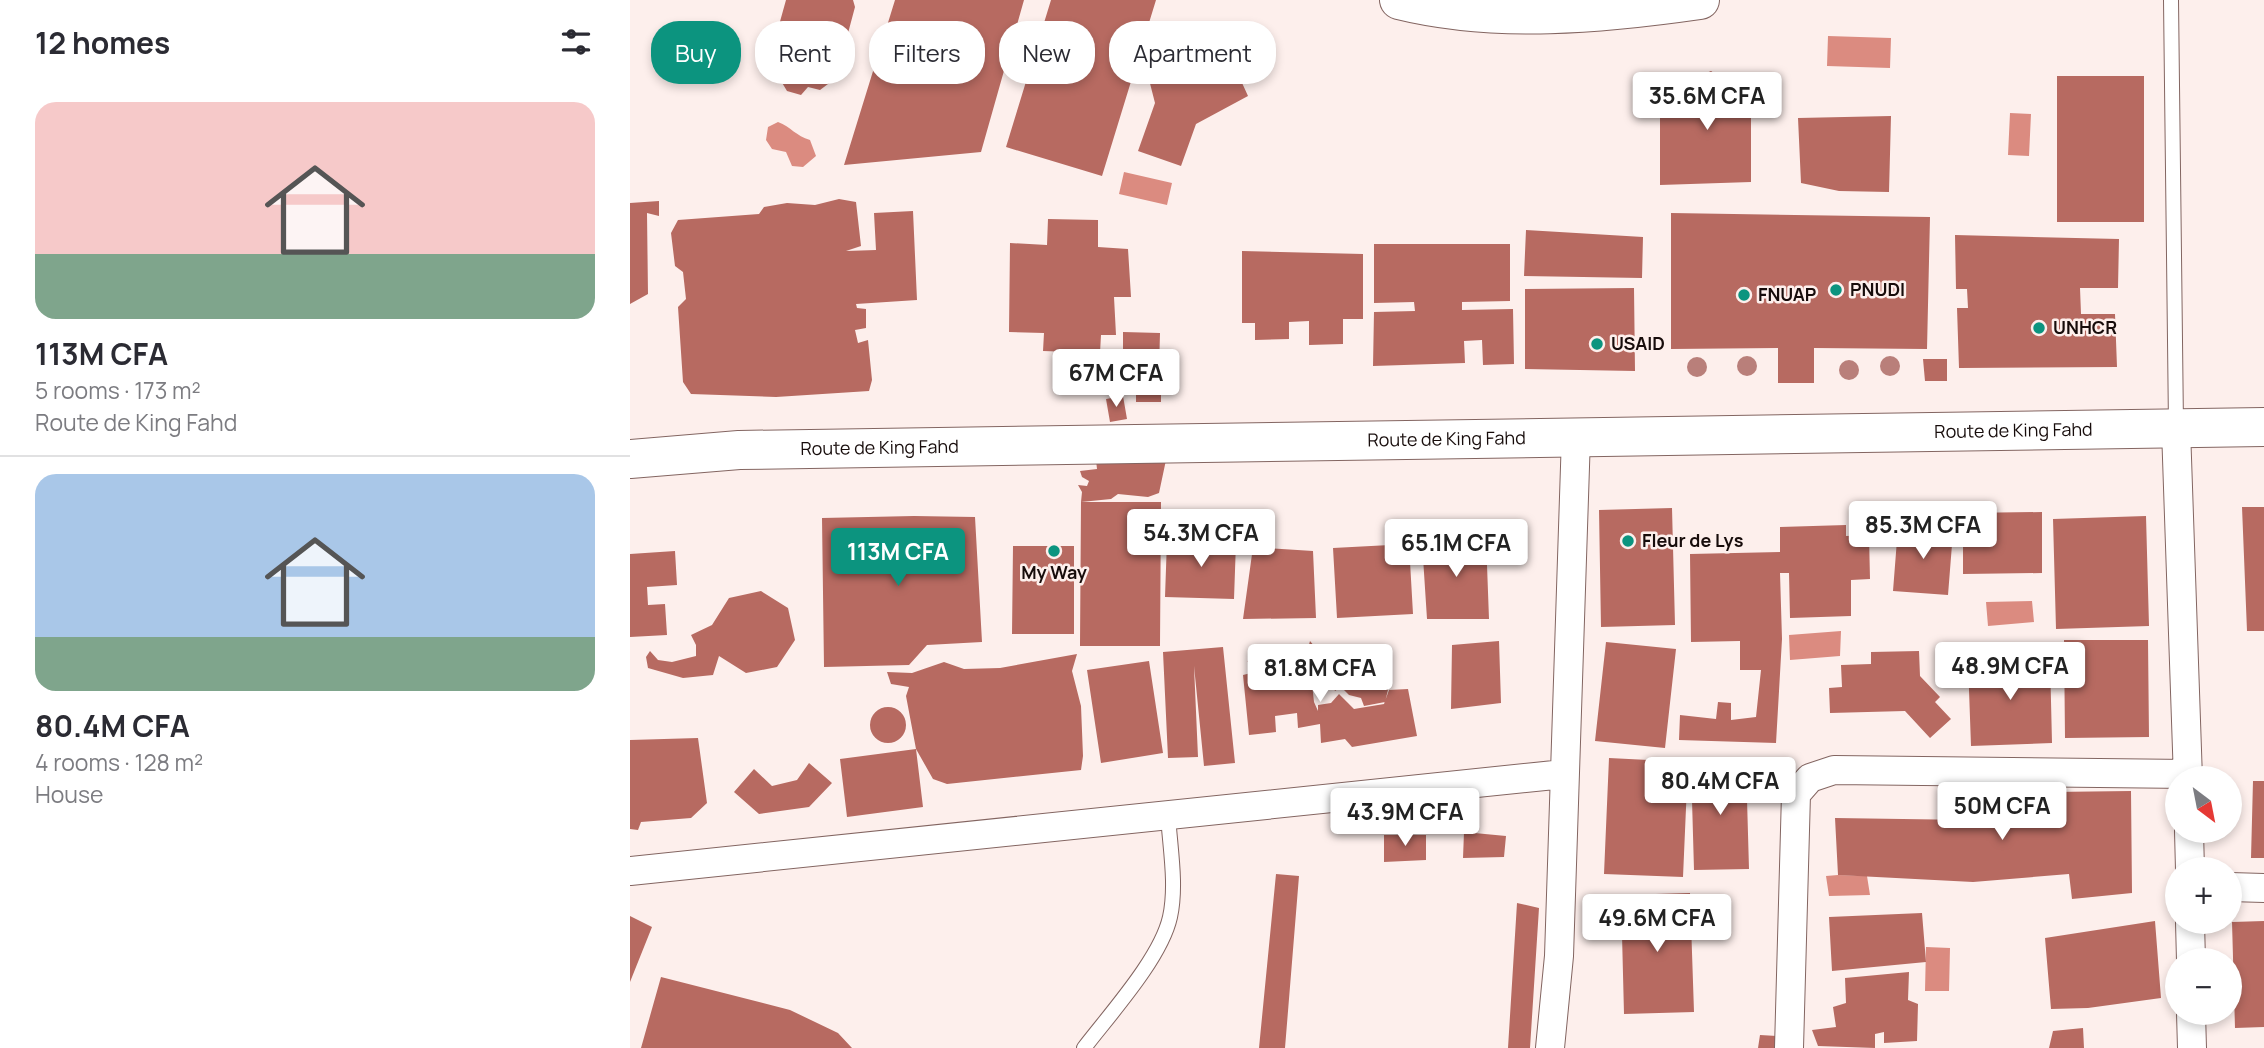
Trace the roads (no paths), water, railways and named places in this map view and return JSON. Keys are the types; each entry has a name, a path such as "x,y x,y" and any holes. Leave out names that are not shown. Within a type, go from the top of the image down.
{"street":[{"path":"1399,0 1477,12 1538,14 1652,7 1700,0"},
{"name":"Route de King Fahd","path":"630,459 753,450 2264,427"},
{"path":"2176,429 2188,766"},
{"path":"1550,1048 1559,956 1576,436"},
{"path":"1789,1048 1793,832 1796,794 1810,778 1834,770 2165,776"},
{"path":"630,871 1564,774"},
{"path":"2242,887 2264,888"},
{"path":"2191,1025 2192,1048"}],"lane":[{"path":"2171,0 2176,429"},
{"path":"1084,1048 1146,967 1170,919 1172,876 1168,815"}],"place":[{"name":"PNUDI","path":"1836,290"},
{"name":"FNUAP","path":"1744,295"},
{"name":"UNHCR","path":"2039,328"},
{"name":"USAID","path":"1597,344"},
{"name":"Fleur de Lys","path":"1628,541"},
{"name":"My Way","path":"1054,551"}]}
